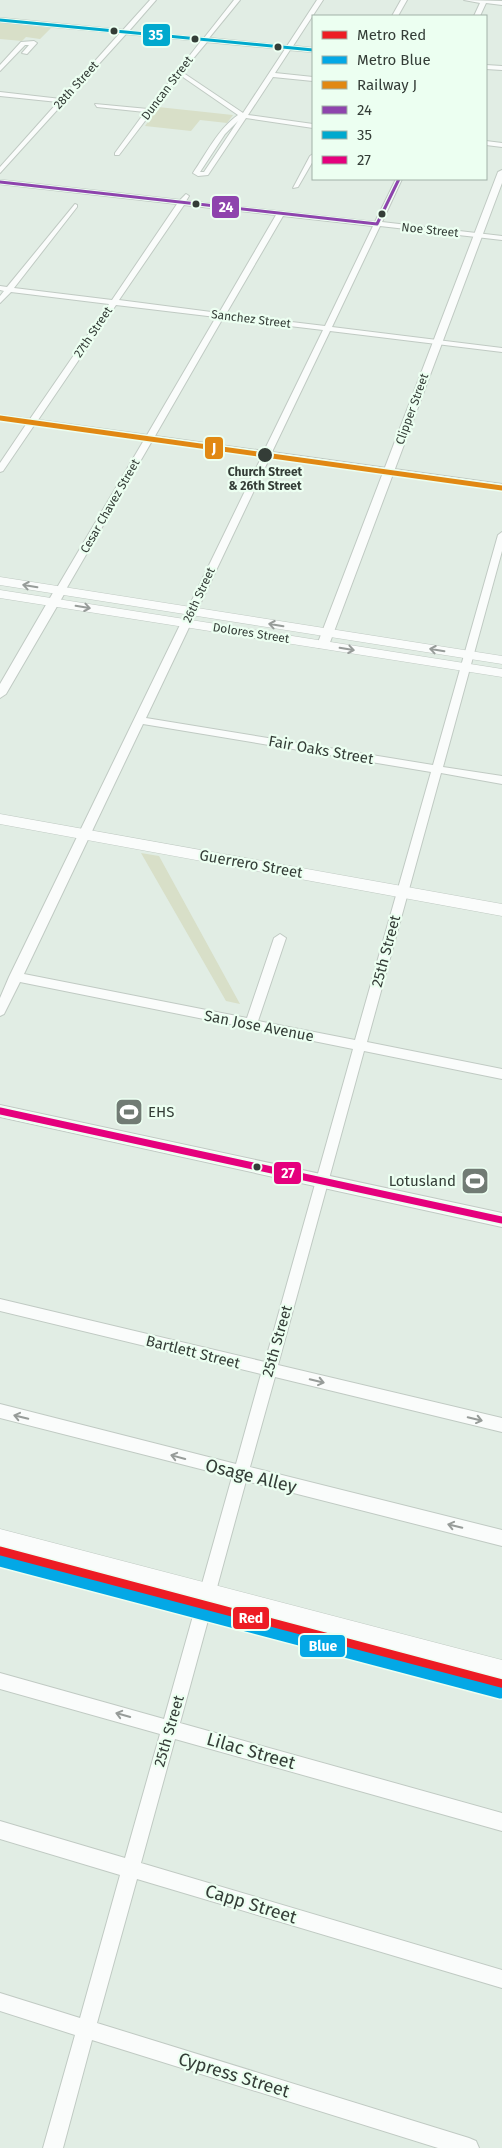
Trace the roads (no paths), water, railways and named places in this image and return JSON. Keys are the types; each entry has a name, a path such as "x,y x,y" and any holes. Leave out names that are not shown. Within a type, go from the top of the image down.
{"main road":[{"name":"Dolores Street","path":"0,581 57,596 467,661 502,673"},
{"name":"Dolores Street","path":"0,594 57,596"},
{"name":"Dolores Street","path":"467,661 502,660"},
{"name":"Guerrero Street","path":"0,807 87,829"},
{"name":"Guerrero Street","path":"0,819 87,829 404,886 502,898"},
{"name":"Guerrero Street","path":"404,886 502,910"},
{"path":"0,1540 502,1672"}],"street":[{"name":"28th Street","path":"0,171 153,0"},
{"name":"Duncan Street","path":"117,154 178,72 237,0"},
{"path":"242,115 237,118 196,173 206,174 242,115 272,75 320,0"},
{"path":"396,15 404,0"},
{"path":"467,0 502,3"},
{"path":"478,15 484,2"},
{"path":"0,20 312,50"},
{"path":"0,69 23,43 34,43 25,54"},
{"path":"487,66 502,68"},
{"path":"178,72 242,115 264,120 312,126"},
{"path":"272,75 312,79"},
{"path":"0,94 62,101"},
{"path":"98,105 149,111"},
{"path":"487,144 502,145"},
{"path":"209,155 218,156"},
{"path":"295,187 312,158"},
{"name":"Clipper Street","path":"325,639 502,172"},
{"name":"26th Street","path":"0,1011 399,180"},
{"name":"Noe Street","path":"0,182 183,199 280,214 502,238"},
{"name":"27th Street","path":"0,469 183,199"},
{"path":"0,302 75,206"},
{"name":"Cesar Chavez Street","path":"0,694 280,214"},
{"name":"Sanchez Street","path":"0,288 502,350"},
{"path":"0,417 502,487"},
{"name":"25th Street","path":"53,2148 502,535"},
{"name":"Fair Oaks Street","path":"140,720 502,780"},
{"path":"251,1024 280,938"},
{"name":"San Jose Avenue","path":"16,977 502,1074"},
{"path":"0,1111 502,1220"},
{"name":"Bartlett Street","path":"0,1305 502,1425"},
{"name":"Osage Alley","path":"0,1411 502,1538"},
{"name":"Lilac Street","path":"0,1681 502,1822"},
{"name":"Capp Street","path":"0,1830 502,1979"},
{"name":"Cypress Street","path":"0,2002 469,2148"}],"metro line":[{"name":"Red","path":"0,1552 502,1685"},
{"name":"Blue","path":"0,1561 500,1693"}],"rail line":[{"name":"J","path":"0,418 502,488"}],"place":[{"name":"Church Street & 26th Street","path":"265,455"},
{"name":"EHS","path":"129,1112"},
{"name":"Lotusland","path":"475,1181"}]}
